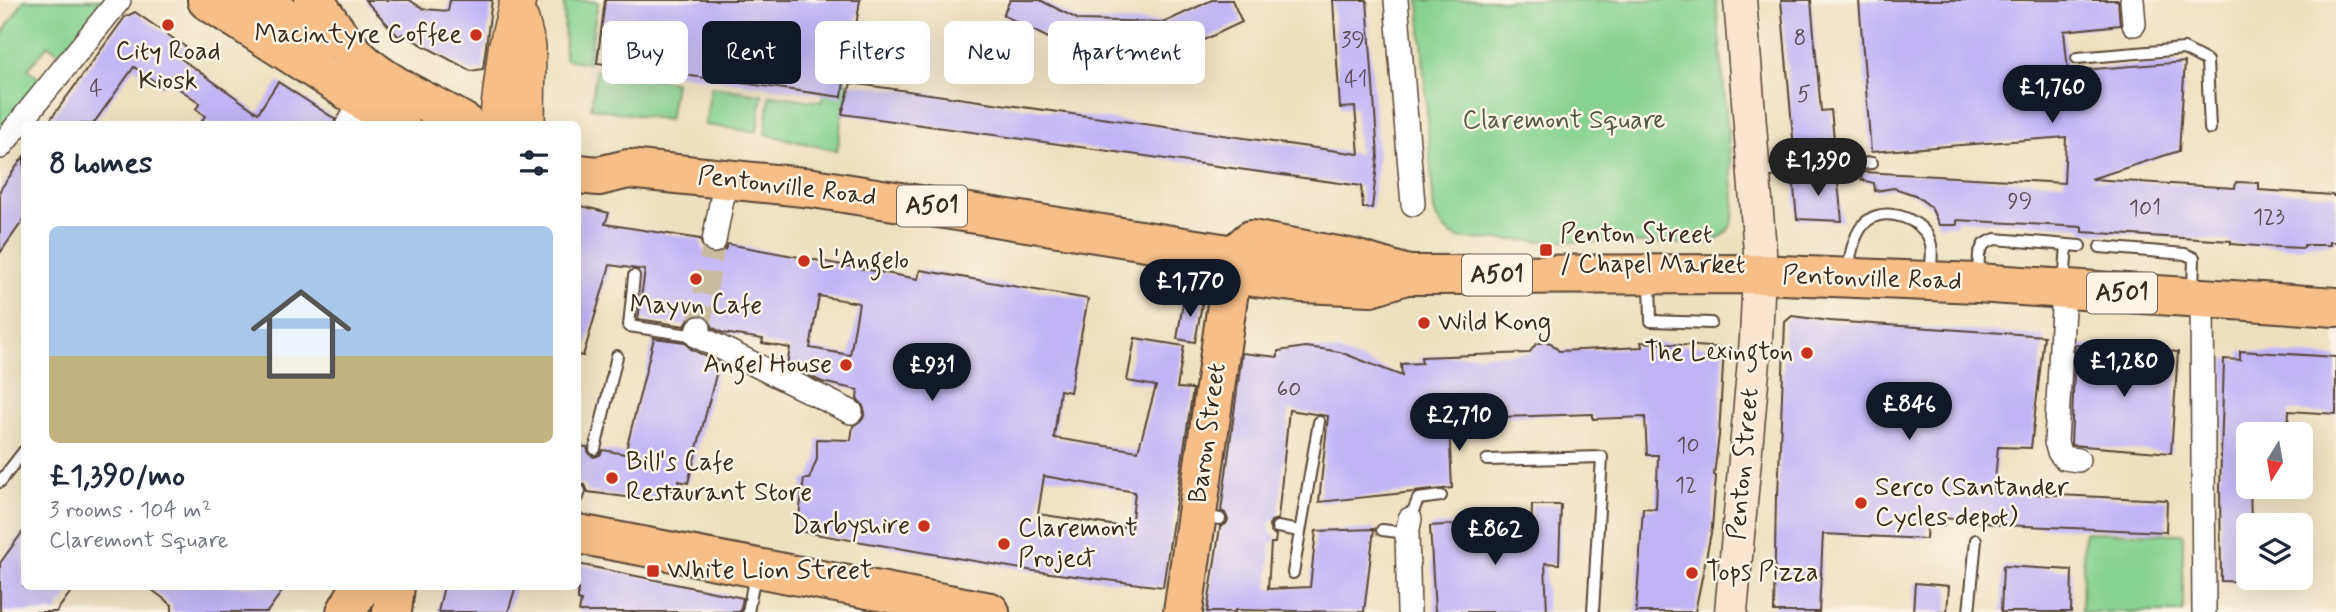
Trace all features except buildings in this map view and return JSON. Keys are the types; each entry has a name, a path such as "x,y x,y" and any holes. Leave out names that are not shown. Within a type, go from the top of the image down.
{"highway":[{"path":"207,0 395,121"},
{"path":"259,0 310,33 344,41"},
{"path":"314,0 364,63 364,101"},
{"path":"364,101 453,121"},
{"name":"Pentonville Road","path":"581,153 601,156 628,169"},
{"name":"Pentonville Road","path":"581,174 599,176 628,169 726,178 891,200 1234,255 1246,276 1280,281 1371,286 1408,275 1760,274 1977,283 2336,307"},
{"name":"Baron Street","path":"1183,612 1208,517 1234,255"},
{"path":"581,535 990,612"},
{"path":"346,612 359,590"},
{"path":"392,612 395,590"}],"main road":[{"path":"497,121 506,48 518,4"},
{"path":"518,4 528,47 527,121"}],"street":[{"path":"0,147 56,69 119,0"},
{"path":"1396,0 1405,205"},
{"path":"1740,0 1760,239 1760,274"},
{"path":"2132,0 2137,38"},
{"path":"714,242 726,178"},
{"name":"Penton Street","path":"1731,612 1760,274"},
{"path":"2064,289 2056,442 2064,458 2078,460"},
{"path":"2198,297 2204,612"},
{"path":"698,332 851,412"},
{"path":"1409,526 1409,612"}],"lane":[{"path":"2077,58 2137,38 2184,49 2207,61 2210,130"},
{"path":"1753,172 1872,163"},
{"path":"1847,278 1852,250 1863,225 1881,214 1906,217 1926,233 1932,248 1930,281"},
{"path":"1977,283 1979,254 1984,244 1995,239 2080,246"},
{"path":"2064,289 2067,245"},
{"path":"2100,247 2185,254 2194,258 2198,297"},
{"path":"1650,275 1651,321 1711,323"},
{"path":"634,276 629,326 698,332"},
{"path":"595,449 617,356"},
{"path":"1293,573 1319,422"},
{"path":"0,482 21,455"},
{"path":"1487,460 1602,457 1593,612"},
{"path":"1382,530 1409,526 1418,499 1441,496"},
{"path":"1277,527 1300,531"},
{"path":"1969,612 1976,540"},
{"path":"748,612 756,568"}],"green space":[{"path":"24,0 107,0 62,55 48,45 28,69 42,81 0,132 0,37"},
{"path":"573,0 598,2 588,63 565,59 564,3"},
{"name":"Claremont Square","path":"1419,0 1716,0 1735,211 1728,230 1720,238 1701,244 1462,239 1448,232 1434,211"},
{"path":"596,70 602,71 602,84 675,84 669,120 591,108"},
{"path":"825,84 848,84 850,87 842,114 837,151 765,134 770,95 822,102"},
{"path":"711,87 762,94 757,132 705,125"},
{"path":"2084,532 2183,534 2183,612 2082,612"}],"tunnel":[{"path":"699,328 714,241"}],"place":[{"name":"City Road Kiosk","path":"168,25"},
{"name":"Macintyre Coffee","path":"476,35"},
{"name":"Penton Street / Chapel Market","path":"1546,250"},
{"name":"L'Angelo","path":"804,261"},
{"name":"Mayvn Cafe","path":"696,279"},
{"name":"Wild Kong","path":"1424,323"},
{"name":"The Lexington","path":"1807,353"},
{"name":"Angel House","path":"846,365"},
{"name":"Bill's Cafe Restaurant Store","path":"612,478"},
{"name":"Serco (Santander Cycles depot)","path":"1861,503"},
{"name":"Darbyshire","path":"924,526"},
{"name":"Claremont Project","path":"1004,544"},
{"name":"White Lion Street","path":"653,571"},
{"name":"Tops Pizza","path":"1692,573"}]}
